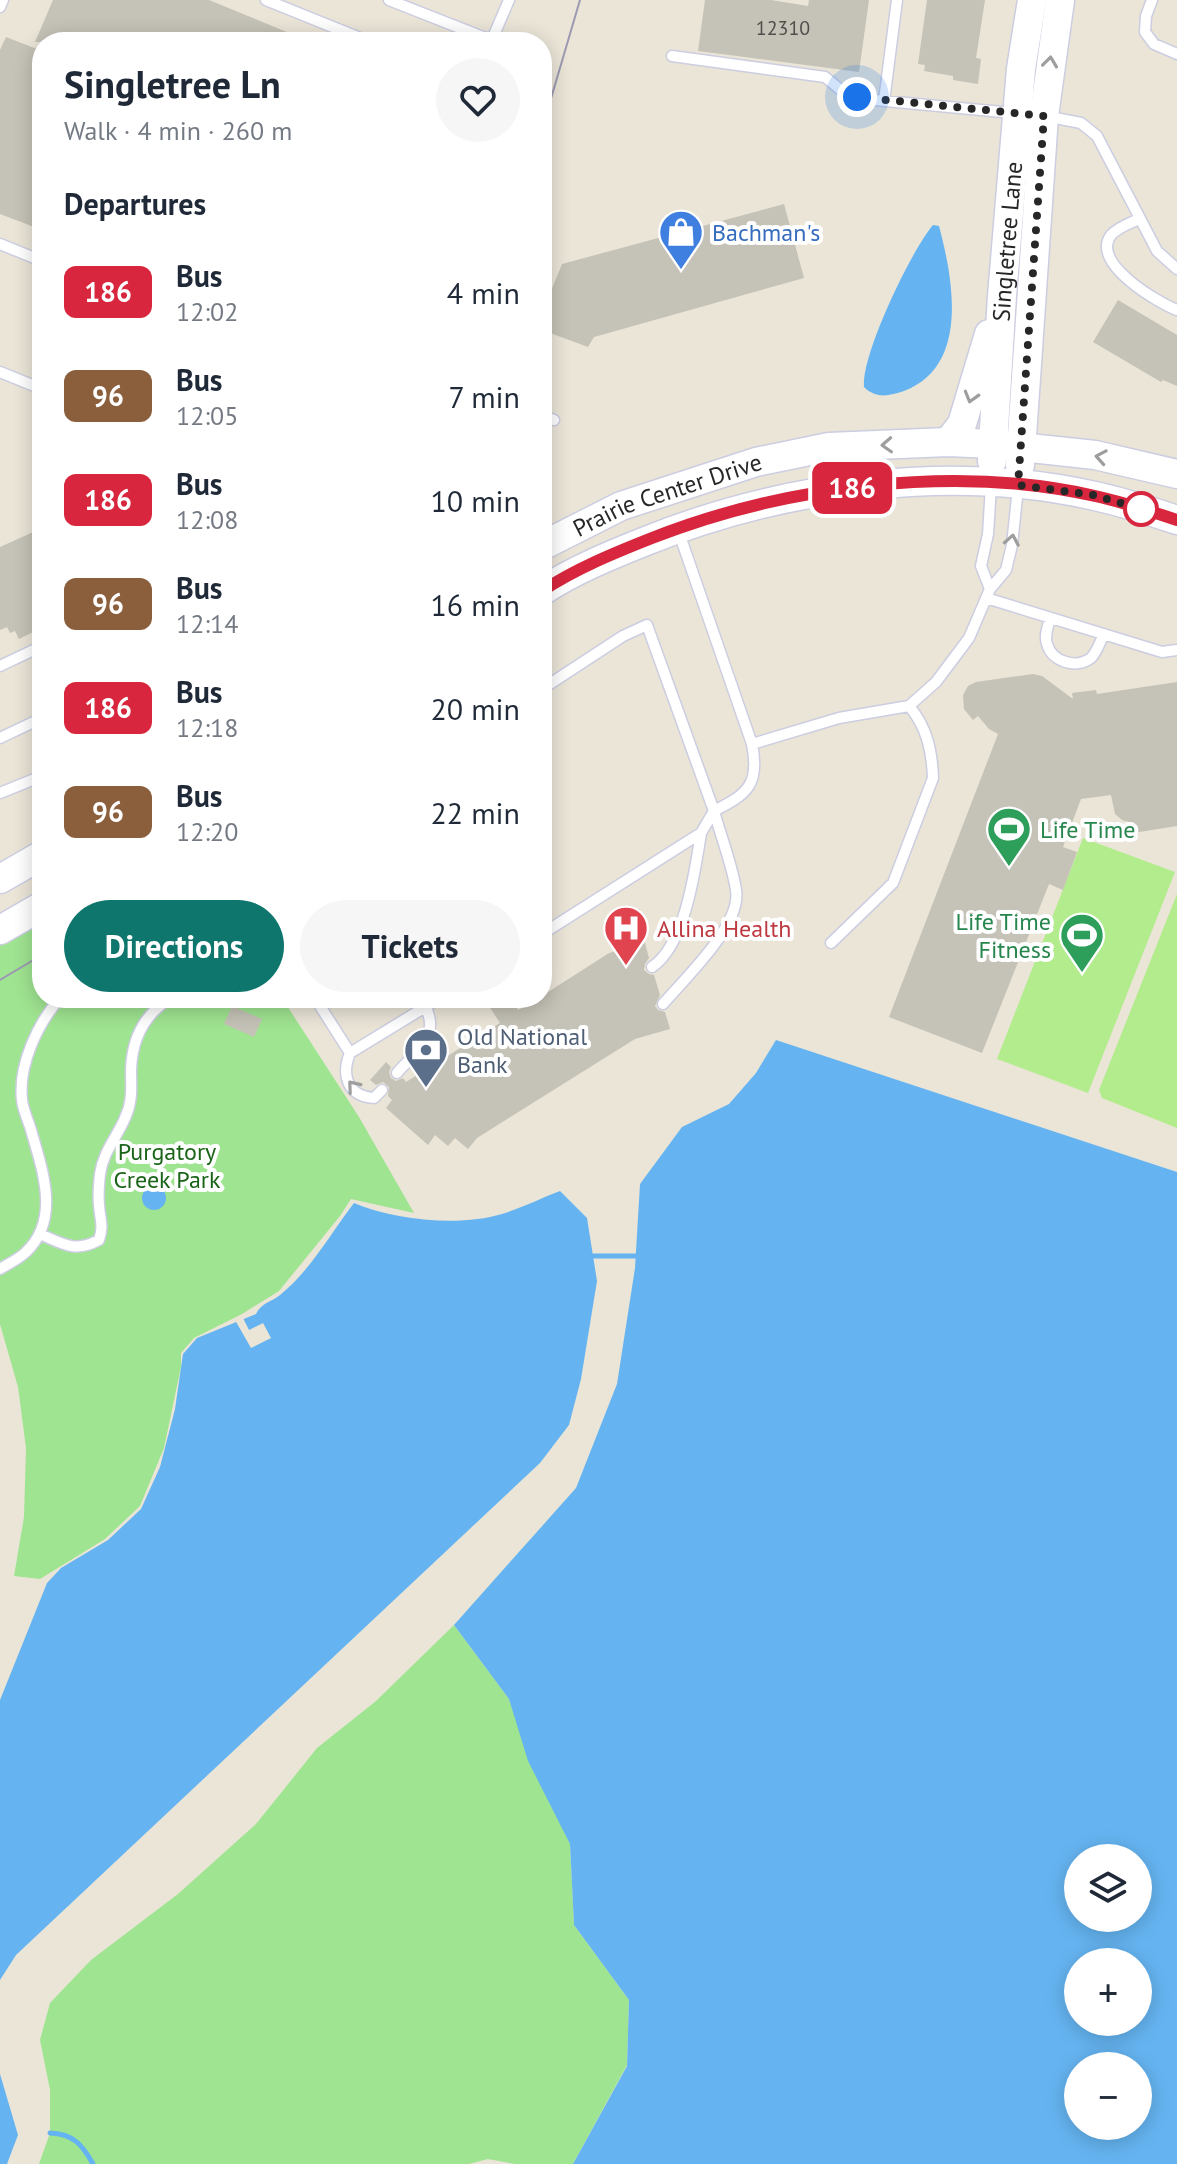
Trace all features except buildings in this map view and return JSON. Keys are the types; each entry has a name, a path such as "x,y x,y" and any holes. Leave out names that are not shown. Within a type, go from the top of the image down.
{"main road":[{"name":"Singletree Lane","path":"1005,484 1022,447 1032,0"},
{"name":"Singletree Lane","path":"1005,484 993,444 1002,296 1031,115 1060,0"},
{"path":"948,442 962,424 1002,296"},
{"name":"Prairie Center Drive","path":"552,541 621,506 756,462 829,447 948,442 993,444 1095,455 1177,474"},
{"name":"Prairie Center Drive","path":"552,586 614,554 677,528 759,504 825,491 938,482 1005,484 1093,495 1177,520"},
{"path":"0,879 32,861"},
{"path":"0,930 32,912"}],"lane":[{"path":"0,7 3,0"},
{"path":"266,0 345,32"},
{"path":"389,0 470,32"},
{"path":"495,32 509,0"},
{"path":"884,101 897,0"},
{"path":"1152,0 1146,16 1145,32 1154,44 1177,54"},
{"path":"672,56 825,77 849,94 864,99 1031,115 1081,123 1097,136 1157,251 1177,269"},
{"path":"1139,219 1109,237 1106,247 1109,255 1138,289 1177,310"},
{"path":"0,244 32,257"},
{"path":"0,372 32,385"},
{"path":"988,594 981,566 1005,484"},
{"path":"752,744 839,718 909,706 936,682 969,638 988,594 1006,570 1012,545 1005,484"},
{"path":"652,967 668,954 692,892 701,833 714,811 735,800 749,787 757,767 752,744 677,528"},
{"path":"988,594 1050,618 1162,652 1177,650"},
{"path":"1050,618 1046,643 1049,651 1062,661 1088,660 1104,634"},
{"path":"552,682 623,636 647,625 714,811 737,891 735,912 724,931 663,1004"},
{"path":"0,666 32,651"},
{"path":"831,943 893,883 933,778 933,761 922,722 909,706"},
{"path":"0,738 32,723"},
{"path":"0,793 32,780"},
{"path":"552,928 701,833"},
{"path":"0,1269 26,1253 40,1234 48,1207 43,1170 22,1100 24,1073 41,1024 51,1008"},
{"path":"40,1234 64,1245 84,1248 99,1240 104,1226 98,1206 100,1172 109,1144 125,1118 133,1094 131,1069 140,1027 156,1008"},
{"path":"321,1008 350,1053"},
{"path":"382,1090 374,1098 364,1097 355,1091 345,1076 344,1068 350,1053 426,1008 433,1022 430,1034 397,1073"}],"green space":[{"name":"Life Time Fitness","path":"1083,838 1175,872 1088,1093 997,1059"},
{"path":"1177,894 1177,1128 1102,1098 1099,1090"},
{"name":"Purgatory Creek Park","path":"32,924 32,1008 288,1008 359,1117 414,1213 351,1199 279,1291 194,1338 181,1353 181,1367 164,1448 140,1506 105,1539 40,1579 14,1576 24,1517 26,1448 18,1387 0,1324 0,943"},
{"path":"454,1625 509,1699 570,1844 574,1925 629,2000 627,2065 573,2164 515,2164 488,2159 469,2164 39,2164 50,2133 50,2090 40,2040 50,2003 91,1960 178,1894 256,1824 317,1748 376,1701"}],"water":[{"path":"933,225 939,226 949,271 952,319 948,342 939,362 925,379 898,393 873,393 864,387 870,352 901,279"},
{"path":"776,1040 1177,1172 1177,2164 573,2164 627,2066 629,2000 574,1925 570,1844 528,1761 509,1699 454,1625 576,1488 617,1384 635,1268 640,1184 682,1127 729,1104 756,1073"},
{"path":"154,1186 165,1193 166,1198 159,1209 154,1210 143,1203 142,1198 149,1187"},
{"path":"560,1191 587,1218 597,1281 581,1379 569,1425 540,1463 16,1955 0,1980 0,1700 47,1583 61,1568 108,1540 141,1509 160,1467 175,1409 183,1354 197,1338 256,1314 263,1305 280,1295 311,1263 354,1203 388,1214 427,1220 466,1220 502,1214"},
{"path":"0,2074 18,2135 7,2164 0,2164"}],"pier":[{"path":"242,1316 249,1330 263,1323 271,1338 251,1348 235,1320"}],"waterway":[{"path":"593,1256 636,1256"},
{"path":"50,2133 65,2135 76,2141 93,2164"}],"tram line":[{"path":"552,95 580,0"},
{"path":"0,980 32,961"}],"bus line":[{"name":"186","path":"552,585 614,554 677,528 759,504 859,487 938,482 1018,485 1093,495 1177,520"}],"place":[{"name":"Bachman's","path":"681,271"},
{"name":"Life Time","path":"1009,868"},
{"name":"Allina Health","path":"626,967"},
{"name":"Life Time Fitness","path":"1082,974"},
{"name":"Old National Bank","path":"426,1089"}],"route":[{"path":"857,97 1044,116 1018,485 1093,495 1141,509"}]}
